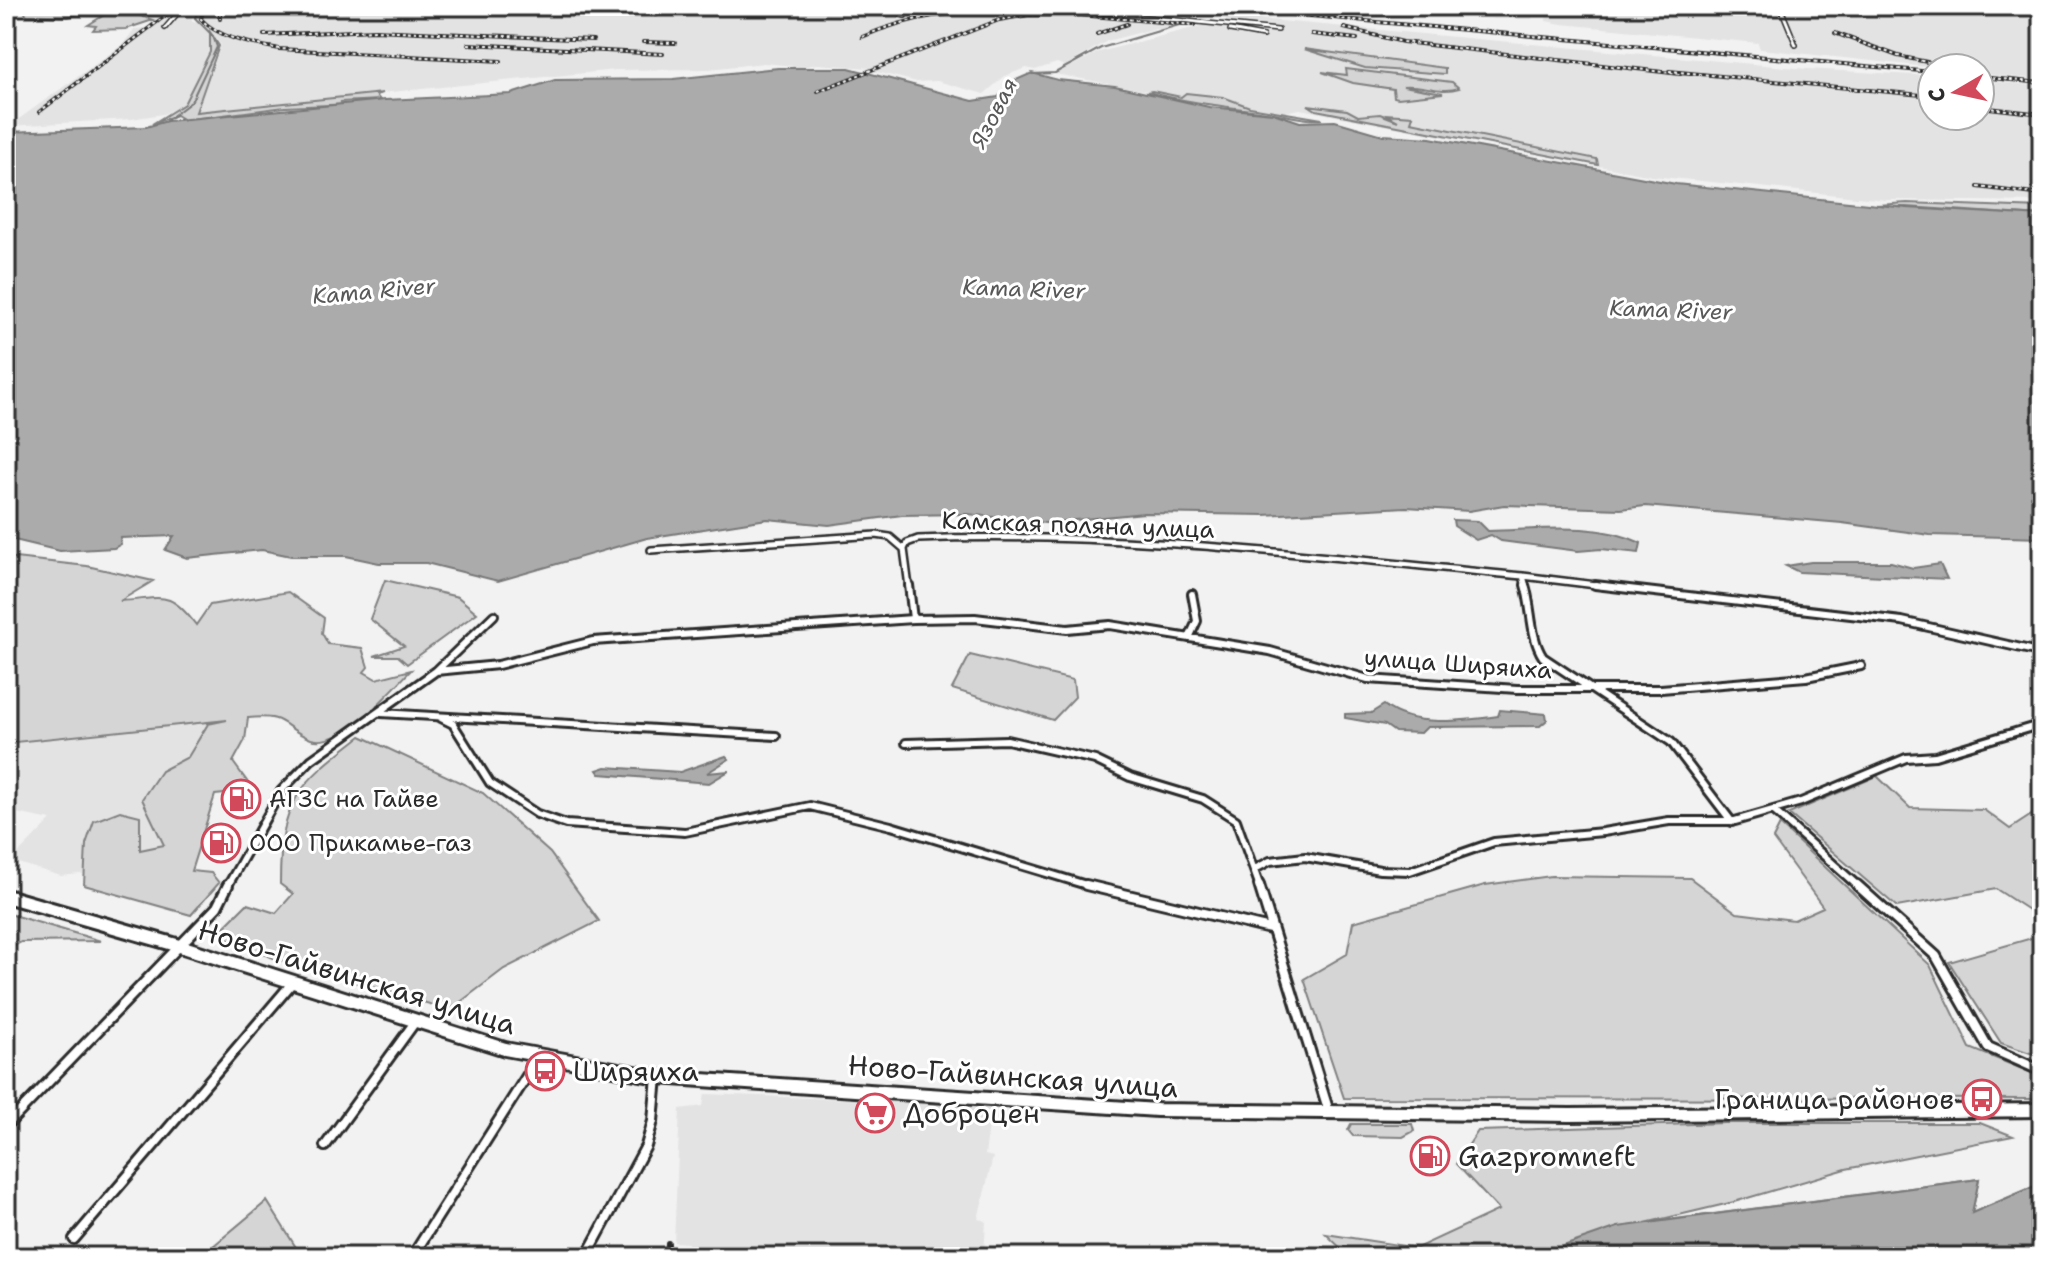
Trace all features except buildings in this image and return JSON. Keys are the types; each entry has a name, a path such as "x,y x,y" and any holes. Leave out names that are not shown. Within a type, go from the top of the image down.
{"main road":[{"name":"Ново-Гайвинская улица","path":"6,896 180,946 415,1022 539,1057 657,1077 1157,1110 1570,1115 2042,1110"}],"street":[{"path":"165,28 184,6"},
{"path":"900,6 901,17"},
{"path":"1036,6 1278,30"},
{"path":"1780,6 1796,45"},
{"path":"1199,23 1263,36"},
{"name":"Камская поляна улица","path":"904,549 907,543 918,539 996,536 1250,550 1523,576 1902,621 2039,652 2042,656"},
{"path":"436,671 498,665 593,641 913,619 904,549 890,537 752,540 651,550"},
{"path":"1523,576 1533,611 1536,647 1543,657 1671,742 1732,822"},
{"path":"1189,638 1197,621 1192,594"},
{"path":"6,1126 217,907 281,791 311,760 436,671 494,615"},
{"name":"улица Ширяиха","path":"913,619 975,618 1067,629 1110,625 1270,651 1368,679 1544,691 1661,689 1806,677 1861,666"},
{"path":"379,713 776,736"},
{"path":"441,718 453,724 490,783 537,814 566,824 685,832 810,806 1118,895 1270,929"},
{"path":"1255,869 1266,861 1295,858 1397,872 1418,870 1445,861 1475,845 1496,841 1601,832 1669,821 1732,822 1774,811 1906,758 1921,761 1979,740 2042,724"},
{"path":"906,743 1007,740 1049,753 1095,760 1130,777 1203,799 1236,820 1255,869 1270,929 1329,1112"},
{"path":"1774,811 1936,956 1988,1047 2042,1071"},
{"path":"74,1239 293,982"},
{"path":"325,1146 415,1022"},
{"path":"412,1257 539,1057"},
{"path":"586,1257 646,1146 653,1121 657,1077"}],"shaded area":[{"path":"167,6 141,16 153,20 126,29 93,30 96,26 88,25 117,7"},
{"path":"176,6 188,6 184,10 192,11 192,22 197,21 196,15 201,6 895,6 884,14 900,18 906,16 908,6 1018,6 1198,24 1176,24 1165,30 1153,29 1107,41 1065,66 1057,63 1035,70 1026,68 1005,76 984,94 937,81 917,82 873,71 818,92 814,91 870,68 817,64 792,69 793,66 764,63 709,69 616,70 197,111 221,45 210,31 209,51 183,105 163,114 131,119 9,126 122,45 135,29 147,28"},
{"path":"1372,6 1534,6 1532,19 1495,19"},
{"path":"1548,6 2020,6 2042,34 2042,80 1996,76 1996,52 1916,52 1916,66 1760,49 1758,43 1546,21"},
{"path":"104,7 68,17 27,15 22,9"},
{"path":"1236,17 1807,69 1916,75 1916,132 1996,132 1996,82 2042,86 2042,202 1886,200 1652,176 1300,109 1284,112 1186,98 1055,74 1099,52"},
{"path":"210,32 219,46 196,112 383,93 376,95 380,100 340,102 352,104 285,107 184,120 176,115 152,124 184,104 210,52"},
{"path":"1304,49 1445,68 1445,74 1365,68"},
{"path":"1346,69 1452,82 1459,88 1445,90 1403,86 1443,93 1398,98 1394,97 1393,89 1353,83 1322,72 1347,75"},
{"path":"1147,92 1181,97 1186,93 1223,97 1250,107 1322,119 1302,119"},
{"path":"1308,105 1347,110 1358,116 1380,114 1398,121 1385,114 1413,116 1411,122 1597,159 1598,165 1316,110"},
{"path":"1907,203 2042,208 2042,216 1877,205"},
{"path":"6,557 87,566 153,581 120,601 163,598 178,605 196,625 210,605 288,592 324,618 322,633 328,644 362,648 368,667 364,672 376,679 411,670 366,716 337,735 323,740 311,739 278,720 248,718 245,740 233,762 254,791 215,795 191,871 211,873 219,883 191,915 84,885 86,844 94,821 120,811 140,816 140,850 164,845 142,799 161,771 188,757 208,724 227,720 6,743"},
{"path":"385,580 458,597 477,613 407,664 398,656 374,656 404,646 370,619"},
{"path":"970,655 1073,680 1075,697 1053,720 952,689"},
{"path":"233,709 188,862 61,876 11,861 51,820 6,811 6,732"},
{"path":"361,736 483,793 550,853 599,921 504,969 450,1010 276,959 216,935 247,904 276,913 293,894 280,884 284,833 296,797 321,768"},
{"path":"1877,776 1910,808 1984,810 2010,829 2042,808 2042,919 1996,889 1897,907 1789,814"},
{"path":"1780,825 1930,965 1970,1048 2042,1077 2042,1099 1344,1098 1304,979 1347,954 1353,922 1485,885 1551,876 1690,878 1737,913 1794,920 1823,907 1773,839"},
{"path":"6,913 101,941 21,942 6,950"},
{"path":"2042,935 2042,1057 2001,1043 1949,962"},
{"path":"705,1094 969,1104 991,1108 985,1155 993,1157 978,1219 986,1221 984,1257 686,1257 688,1243 674,1242 680,1109 703,1106"},
{"path":"1725,1123 1980,1123 2013,1136 1846,1169 1734,1202 1645,1223 1979,1179 1972,1213 2042,1183 2042,1257 1350,1257 1326,1234 1417,1248 1499,1210 1456,1164 1478,1131"},
{"path":"1351,1124 1412,1124 1414,1131 1403,1137 1353,1136 1348,1130"},
{"path":"267,1201 302,1257 200,1257"}],"water":[{"name":"Kama River","path":"778,68 849,68 973,101 998,97 1016,80 1032,73 1058,80 1115,86 1209,107 1273,113 1300,122 1335,121 1383,135 1430,138 1676,184 1907,208 2042,216 2042,538 1930,535 1842,523 1645,506 1621,509 1504,505 1469,511 1406,507 1264,515 1144,513 1045,523 968,514 902,515 829,525 767,519 647,538 498,581 426,563 379,563 346,556 291,556 262,550 187,558 165,550 174,536 120,538 121,544 114,548 60,551 6,538 6,132 146,127 167,121 385,100 511,94 555,80 673,79"},
{"path":"1453,520 1478,521 1488,531 1586,529 1641,543 1639,553 1601,549 1578,551 1501,541 1491,535 1476,540 1454,526"},
{"path":"1811,562 1891,562 1913,568 1940,564 1947,579 1799,572 1786,566"},
{"path":"1384,705 1423,720 1484,718 1498,716 1500,710 1546,714 1547,720 1540,726 1427,727 1421,733 1395,732 1385,725 1345,718 1345,714 1371,713"},
{"path":"726,756 729,759 707,773 729,771 709,783 600,774 597,770 606,767 680,772"},
{"path":"1979,1179 1972,1213 2042,1183 2042,1257 1532,1257 1618,1227"}],"waterway":[{"path":"166,121 191,102 217,47 213,36 195,18 200,6"},
{"name":"Язовая","path":"1183,20 1208,12 1260,16 1260,9 1245,6"},
{"name":"Язовая","path":"1032,74 1055,73 1101,48 1179,25"}],"railway":[{"path":"39,112 178,6"},
{"path":"204,6 201,19 208,26 237,40 279,49 501,61"},
{"path":"220,6 220,19"},
{"path":"1175,6 1207,9"},
{"path":"1199,6 1916,71"},
{"path":"427,10 471,11"},
{"path":"461,11 657,14"},
{"path":"862,37 934,16 1010,12"},
{"path":"1069,14 1195,25"},
{"path":"818,91 999,20 1028,15 1078,15"},
{"path":"1097,34 1127,24"},
{"path":"1344,28 1403,42 1680,74"},
{"path":"264,35 375,30 593,40"},
{"path":"1835,33 1916,60"},
{"path":"1312,34 1357,39"},
{"path":"643,42 675,43"},
{"path":"468,44 663,54"},
{"path":"1669,71 1916,94"},
{"path":"1996,79 2042,83"},
{"path":"1996,109 2042,114"},
{"path":"1978,187 2042,195"},
{"path":"667,1257 668,1243"},
{"path":"680,1257 681,1253"}],"place":[{"name":"АГЗС на Гайве","path":"241,799"},
{"name":"ООО Прикамье-газ","path":"221,843"},
{"name":"Ширяиха","path":"545,1071"},
{"name":"Граница районов","path":"1982,1099"},
{"name":"Доброцен","path":"875,1113"},
{"name":"Gazpromneft","path":"1430,1156"}]}
